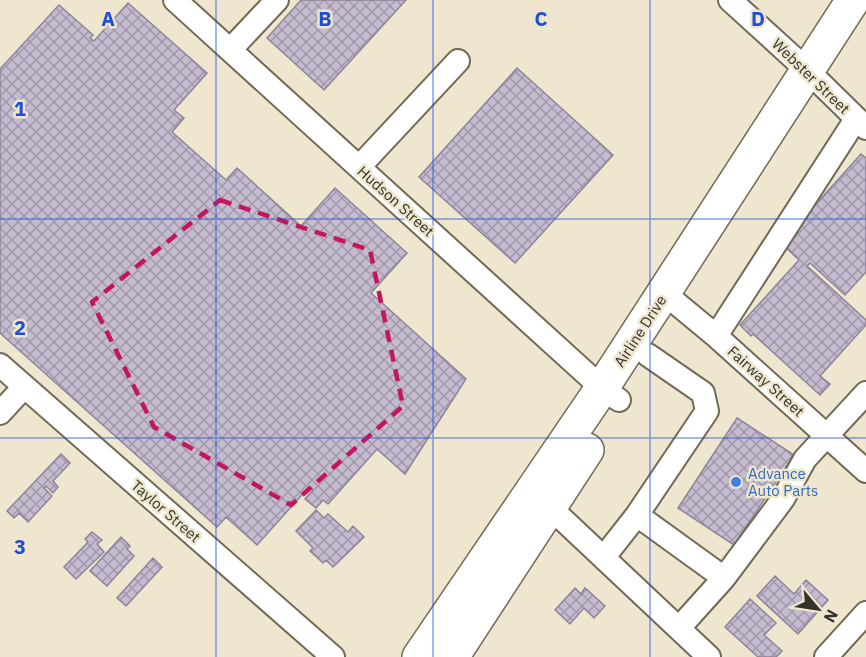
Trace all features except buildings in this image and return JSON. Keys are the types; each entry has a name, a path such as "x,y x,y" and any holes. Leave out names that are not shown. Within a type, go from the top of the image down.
{"highway":[{"name":"Airline Drive","path":"419,657 541,499 611,394 816,79 853,0"},
{"name":"Airline Drive","path":"816,79 866,22"},
{"name":"Airline Drive","path":"611,394 648,355 672,300"},
{"name":"Airline Drive","path":"452,657 541,499"}],"street":[{"name":"Hudson Street","path":"175,0 611,394"},
{"path":"230,50 277,0"},
{"name":"Webster Street","path":"730,0 861,124"},
{"path":"358,167 458,61"},
{"path":"716,336 861,124"},
{"name":"Fairway Street","path":"672,300 716,336 866,471"},
{"path":"604,557 637,515 707,411 703,393 648,355"},
{"name":"Taylor Street","path":"0,365 333,657"},
{"path":"0,413 24,387"},
{"path":"679,628 724,578 783,499 806,459 866,393"},
{"path":"541,499 709,657"},
{"path":"637,515 724,578"},
{"path":"826,657 866,613"}],"highlighted area":[{"path":"220,200 370,250 403,406 291,505 154,427 92,302"}],"place":[{"name":"Advance Auto Parts","path":"736,482"}]}
